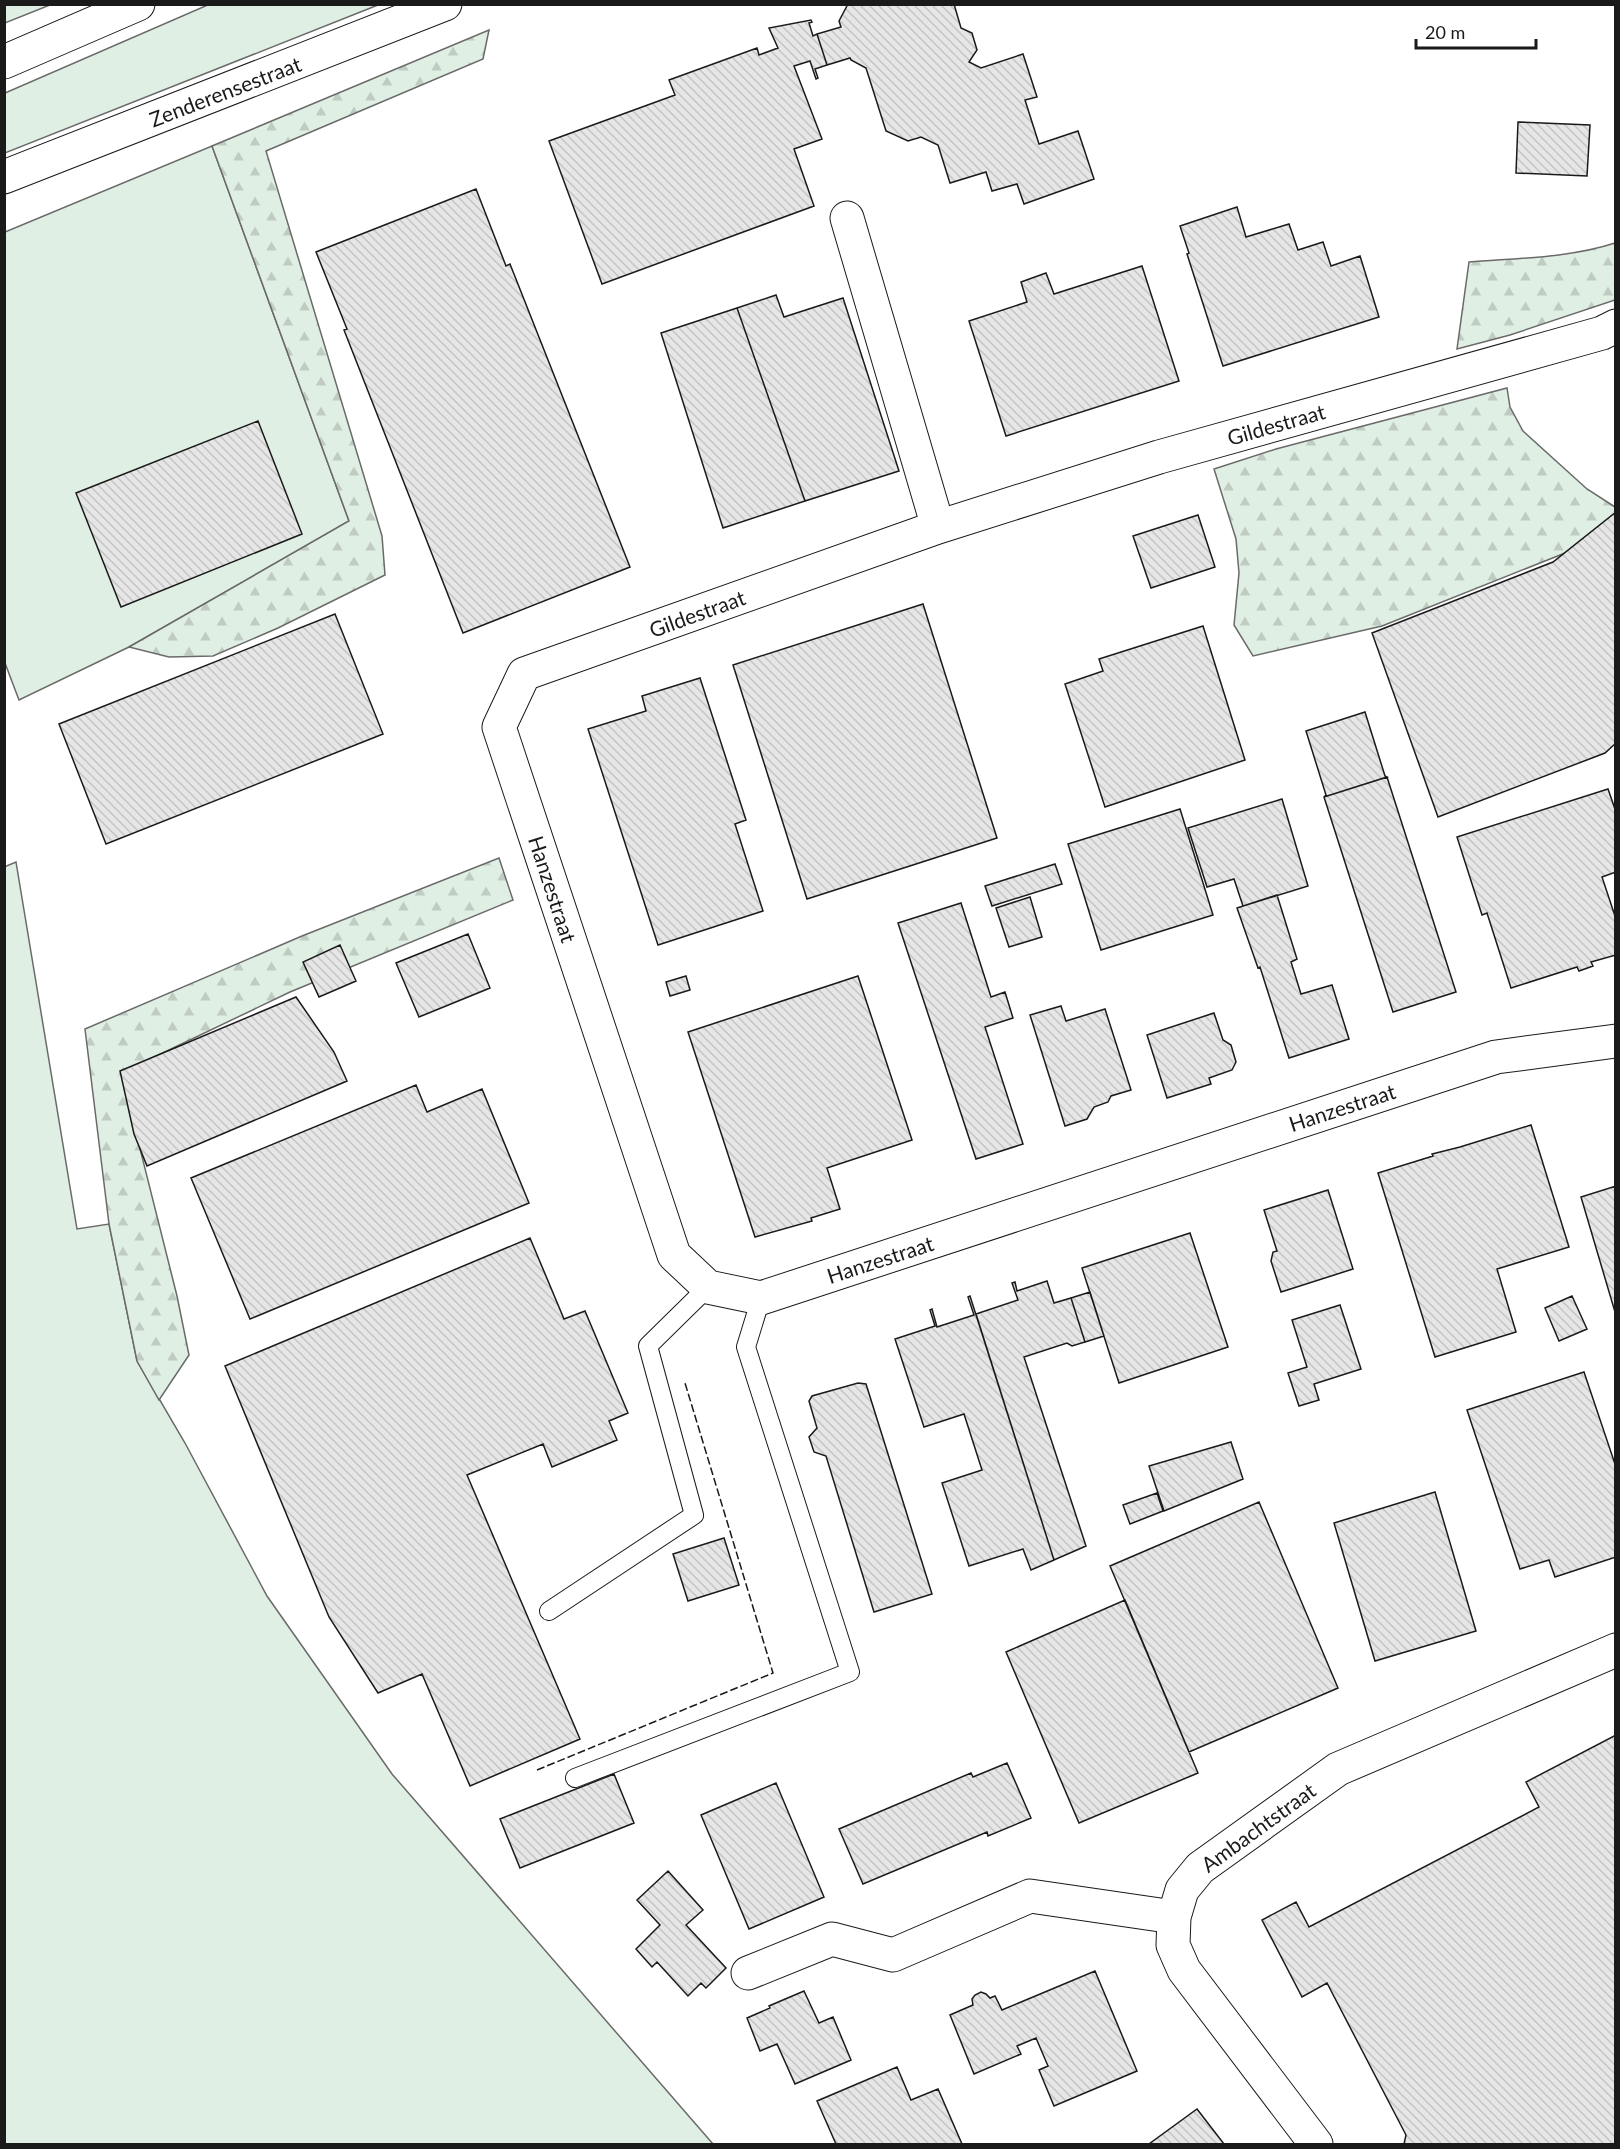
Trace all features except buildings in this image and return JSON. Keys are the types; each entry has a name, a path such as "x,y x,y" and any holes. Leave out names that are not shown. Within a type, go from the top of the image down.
{"street":[{"path":"4,62 138,4"},
{"name":"Zenderensestraat","path":"4,177 445,4"},
{"path":"847,218 938,527"},
{"name":"Gildestraat","path":"503,741 499,727 524,674 938,527 1159,457 1602,333 1616,326"},
{"name":"Hanzestraat","path":"503,741 674,1255 708,1287 761,1298 1496,1056 1616,1041"},
{"name":"Ambachtstraat","path":"1316,2145 1184,1970 1173,1945 1174,1917 1182,1890 1200,1868 1338,1769 1616,1650"},
{"path":"748,1973 832,1939 893,1955 1030,1896 1174,1917"}],"lane":[{"path":"549,1611 693,1515 648,1346 708,1287"},
{"path":"575,1778 850,1672 746,1347 761,1298"}],"green space":[{"path":"5,4 50,4 50,5 5,23"},
{"path":"210,4 378,5 5,153 5,93"},
{"path":"489,30 483,59 266,151 382,536 385,575 278,628 213,656 169,657 129,647 349,521 212,146"},
{"path":"212,146 349,521 129,647 19,700 5,663 5,232"},
{"path":"1615,243 1615,300 1510,335 1457,349 1469,262 1562,255"},
{"path":"1507,388 1510,407 1523,431 1587,489 1615,507 1615,513 1565,553 1382,626 1253,656 1234,625 1239,573 1236,539 1214,469 1276,449"},
{"path":"499,858 513,900 290,992 121,1073 177,1296 189,1355 159,1400 137,1361 109,1224 85,1029 302,936"},
{"path":"16,862 77,1229 109,1224 137,1361 185,1443 267,1596 392,1774 713,2144 5,2144 4,867"}],"fence":[{"path":"537,1770 773,1673 685,1383"}]}
